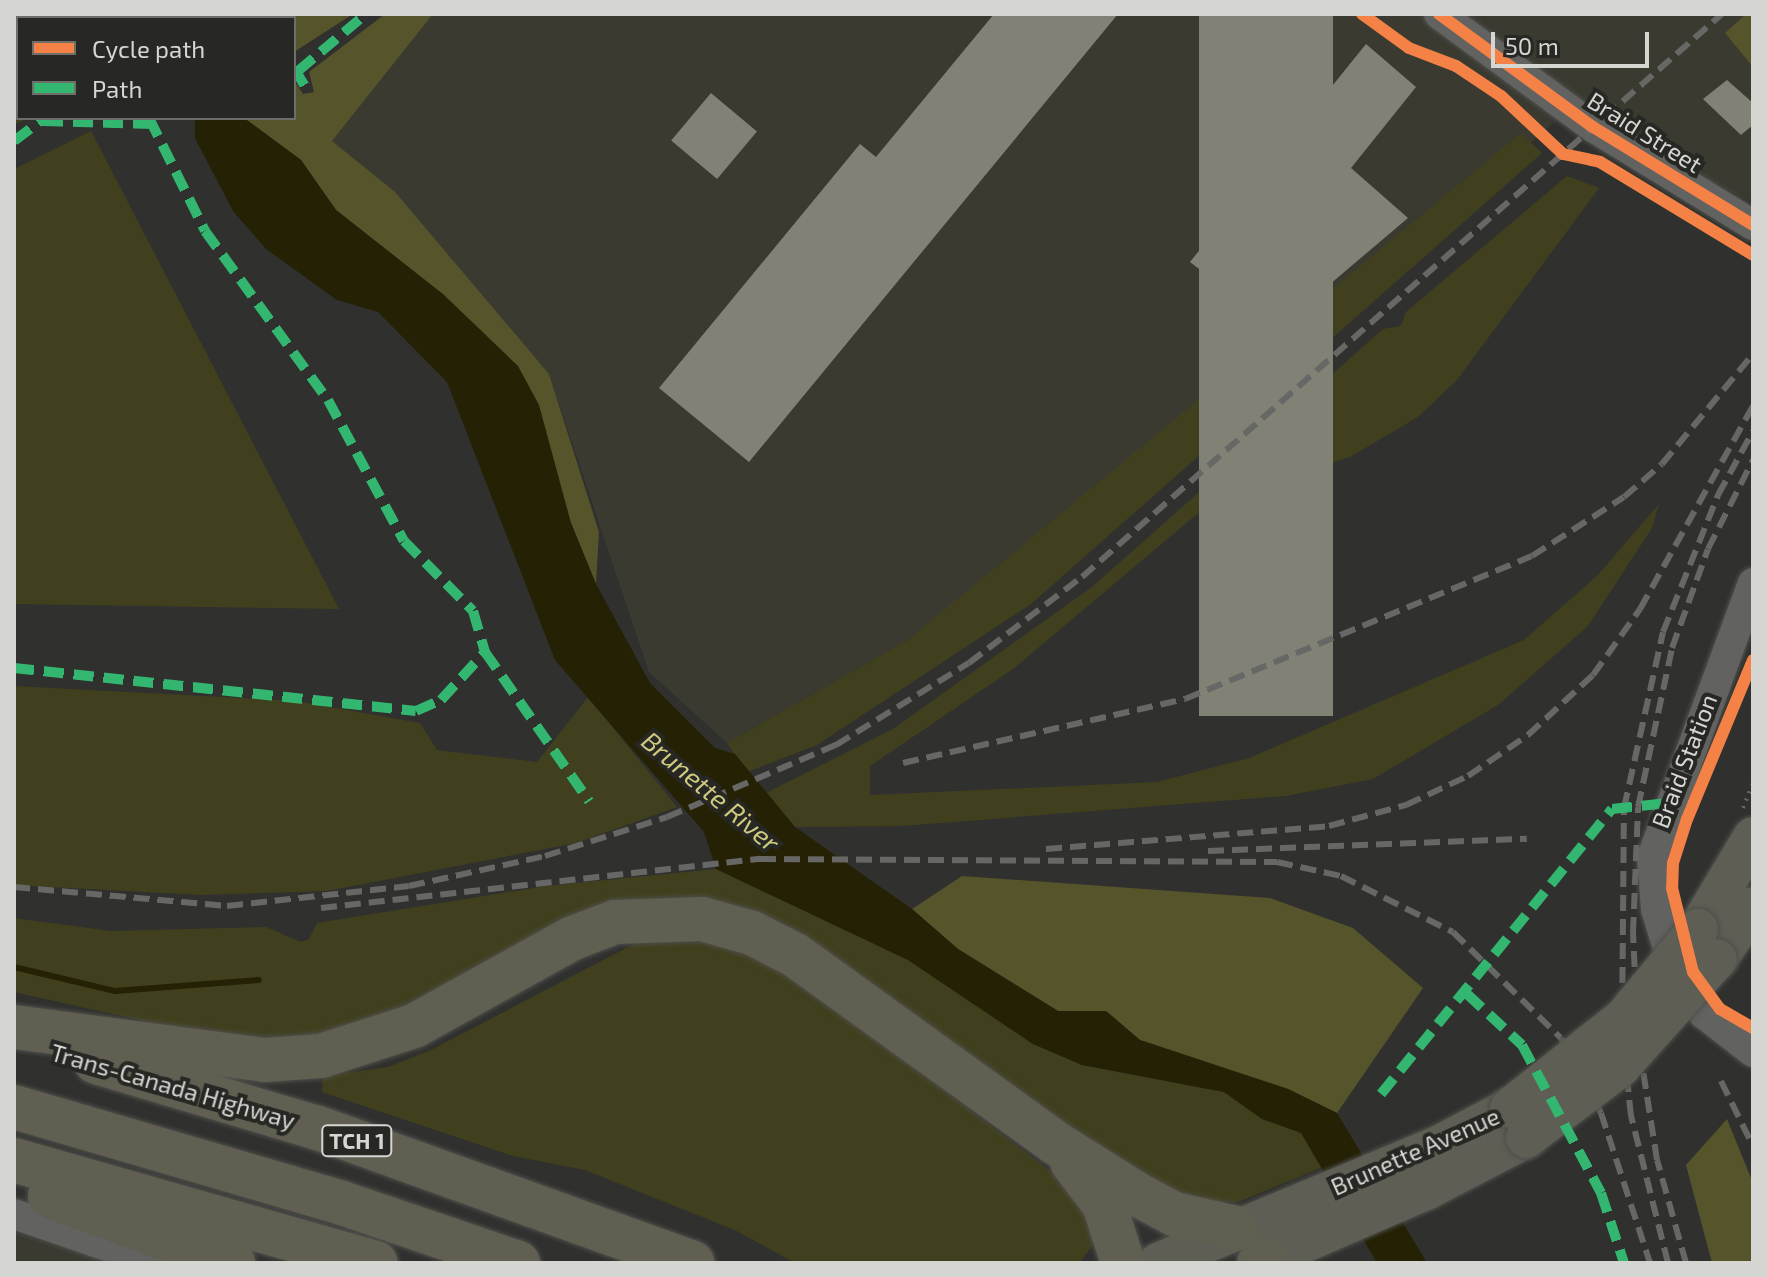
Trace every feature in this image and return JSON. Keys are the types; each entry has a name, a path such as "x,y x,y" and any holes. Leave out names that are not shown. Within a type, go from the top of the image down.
{"highway":[{"path":"14,1027 265,1060 321,1056 414,1026 573,938 615,922 702,919 752,933 795,955 1054,1142 1174,1214 1256,1253"},
{"name":"Trans-Canada Highway","path":"14,1041 318,1128 692,1263"},
{"path":"14,1107 342,1203 518,1263"},
{"path":"1054,1142 1104,1204 1123,1263"},
{"path":"14,1160 376,1263"},
{"path":"14,1183 233,1263"}],"main road":[{"name":"Brunette Avenue","path":"1158,1263 1256,1253 1318,1238 1448,1161 1620,1067 1708,944 1753,837"},
{"name":"Brunette Avenue","path":"1708,944 1753,907"},
{"name":"Brunette Avenue","path":"1256,1253 1296,1203 1448,1161"}],"street":[{"name":"Braid Street","path":"1439,14 1593,127 1753,225"},
{"name":"Braid Station","path":"1753,583 1652,857 1656,909 1675,972 1697,1007 1753,1052"},
{"path":"14,1214 156,1263"}],"shaded area":[{"path":"14,14 112,14 16,16 16,120 25,120 14,125"},
{"path":"260,14 353,14 296,51 296,16"},
{"path":"385,14 433,14 332,141 395,192 549,374 599,532 596,584 571,523 444,295 336,210 301,160 247,120 296,120 296,83 303,94 314,92 309,72"},
{"path":"433,14 1753,14 1753,202 1698,176 1578,101 1475,192 908,640 727,743 649,672 549,374 332,141"},
{"path":"1746,14 1753,14 1753,67 1725,33"},
{"path":"91,131 339,609 14,604 14,169"},
{"path":"1521,133 1542,153 1031,604 817,745 747,772 727,743 908,640"},
{"path":"1567,176 1599,188 1457,380 1418,417 1350,457 1209,504 1013,669 870,766 870,795 1157,782 1249,758 1524,640 1597,576 1659,504 1652,528 1588,626 1498,705 1373,779 1286,796 902,826 795,827 764,794 893,729 1092,587 1383,329 1401,326 1406,312"},
{"path":"14,686 296,701 420,723 437,750 537,762 588,697 677,807 576,843 327,891 202,895 14,885"},
{"path":"716,869 908,960 1033,1044 1082,1065 1224,1092 1262,1119 1302,1133 1323,1167 1238,1202 1191,1203 705,904 384,1026 283,1042 180,1029 14,992 14,918 111,931 266,927 301,942 309,939 317,923 546,886"},
{"path":"962,876 1270,898 1353,928 1423,988 1337,1113 1288,1089 1140,1040 1106,1011 1058,1011 958,949 912,909"},
{"path":"655,933 698,934 768,957 1045,1167 1080,1197 1100,1236 1079,1263 795,1263 737,1231 585,1170 513,1156 322,1092 323,1076 388,1067 431,1050"},
{"path":"1727,1119 1753,1183 1753,1263 1712,1263 1686,1165"},
{"path":"14,1203 186,1263 14,1263"}],"water":[{"name":"Brunette River","path":"195,120 247,120 301,160 336,210 444,295 518,366 539,405 571,523 596,584 650,683 715,748 735,754 795,827 912,909 958,949 1058,1011 1106,1011 1140,1040 1288,1089 1337,1113 1427,1263 1377,1263 1301,1133 1262,1119 1224,1092 1082,1065 1033,1044 908,960 716,869 704,832 555,660 447,382 378,312 337,300 266,249 233,211 195,138"}],"building":[{"path":"994,14 1118,14 749,462 659,388 860,144 876,157"},
{"path":"1199,14 1333,14 1333,716 1199,716"},
{"path":"1366,44 1416,87 1351,168 1408,218 1277,329 1190,262"},
{"path":"1727,80 1753,103 1753,125 1741,135 1703,99"},
{"path":"711,93 757,132 717,179 671,140"}],"waterway":[{"path":"14,967 115,991 259,980"}],"railway":[{"path":"14,887 227,906 409,886 545,856 667,817 836,745 969,663 1082,577 1722,14"},
{"path":"903,763 1185,699 1532,556 1624,497 1662,464 1753,354"},
{"path":"1046,849 1329,826 1406,805 1468,776 1528,735 1593,675 1640,609 1753,406"},
{"path":"1668,1263 1631,1116 1622,1031 1624,808 1663,632 1718,495 1753,431"},
{"path":"1686,1263 1657,1160 1638,1039 1633,933 1638,807 1672,648 1708,549 1753,460"},
{"path":"1208,851 1527,839"},
{"path":"321,908 760,859 1277,862 1341,876 1453,932 1561,1038 1601,1113 1650,1263"},
{"path":"1721,1081 1753,1146"}],"marked path":[{"path":"298,71 366,14"},
{"path":"296,71 306,88"},
{"path":"14,141 42,120"},
{"path":"150,120 205,231 328,400 404,541 473,611 485,652 589,801"},
{"path":"43,121 153,124"},
{"path":"14,668 416,711 441,700 485,652"},
{"path":"1381,1094 1612,809 1668,803"},
{"path":"1467,994 1522,1045 1601,1193 1624,1263"}],"cycle path":[{"path":"1362,14 1409,48 1456,66 1501,96 1563,154 1600,162 1753,255"},
{"path":"1439,14 1593,127 1753,225"},
{"path":"1753,660 1687,819 1673,863 1672,888 1693,972 1720,1009 1753,1028"}]}
